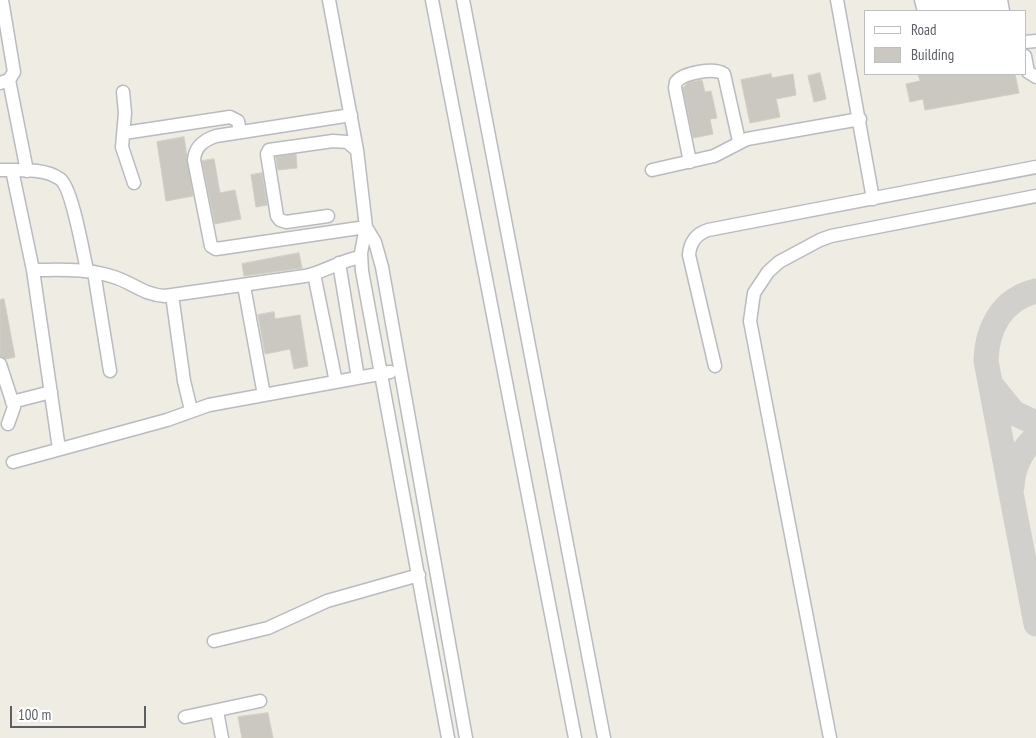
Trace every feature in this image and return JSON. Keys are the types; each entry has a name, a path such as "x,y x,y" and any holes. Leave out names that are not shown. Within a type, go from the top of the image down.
{"street":[{"path":"2,0 14,72 5,81 27,171"},
{"path":"329,0 357,150 366,227 361,257 448,738"},
{"path":"432,0 575,738"},
{"path":"463,0 604,738"},
{"path":"837,0 873,199"},
{"path":"933,3 944,10"},
{"path":"1026,61 1028,72 1036,77"},
{"path":"690,162 675,88 676,82 682,77 714,70 724,74 739,142"},
{"path":"123,92 123,152 134,183"},
{"path":"351,115 240,132 208,139 202,143 194,155 213,247 220,248 366,227"},
{"path":"124,133 230,117 238,121 240,132"},
{"path":"652,170 714,156 739,142 860,119"},
{"path":"328,216 286,222 280,220 277,216 267,154 269,150 333,141 347,142 357,150"},
{"path":"715,366 690,255 690,246 695,237 708,230 1036,167"},
{"path":"59,449 33,270 6,170 27,171 56,176 66,186 90,271 110,371"},
{"path":"830,738 750,322 754,294 768,272 779,262 831,236 1036,196"},
{"path":"366,227 380,258 466,738"},
{"path":"33,270 90,271 120,279 145,293 172,295 244,286 314,274 339,263 361,257"},
{"path":"339,263 358,378"},
{"path":"314,274 336,382"},
{"path":"244,286 264,395"},
{"path":"172,295 184,381 191,410"},
{"path":"0,364 14,414 8,424"},
{"path":"13,462 167,420 209,404 400,370"},
{"path":"12,402 51,392"},
{"path":"214,641 268,628 327,600 419,575"},
{"path":"185,717 260,701"},
{"path":"217,711 222,738"}],"building":[{"path":"820,73 826,99 814,102 808,76"},
{"path":"771,74 772,78 793,74 796,95 776,99 780,117 750,123 741,80"},
{"path":"918,75 1015,75 1019,93 925,110 923,99 910,102 906,84 920,81"},
{"path":"702,80 705,92 711,91 717,118 710,119 713,134 693,138 683,88 688,83"},
{"path":"184,137 193,196 166,201 157,142"},
{"path":"296,154 297,168 278,170 276,157"},
{"path":"214,159 220,193 235,190 241,219 215,224 202,161"},
{"path":"262,173 267,205 256,207 251,175"},
{"path":"299,253 302,268 244,276 242,264"},
{"path":"4,299 15,357 6,359 0,356 0,300"},
{"path":"274,312 275,319 300,315 308,366 294,369 290,349 265,354 258,315"},
{"path":"268,713 273,738 242,738 238,717"}],"taxiway":[{"path":"1036,291 1014,301 999,317 989,337 986,361 1036,624"},
{"path":"992,386 1014,413 1036,423"},
{"path":"1012,486 1014,472 1019,459 1026,447 1036,437"}]}
